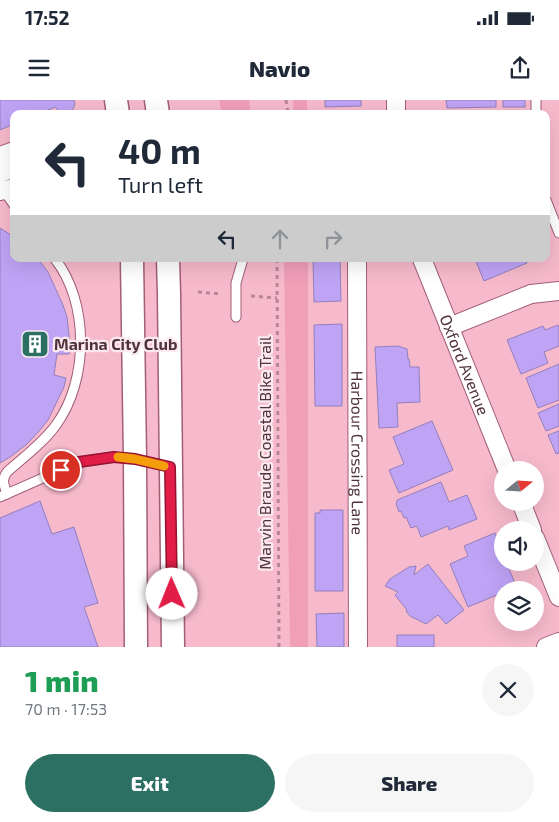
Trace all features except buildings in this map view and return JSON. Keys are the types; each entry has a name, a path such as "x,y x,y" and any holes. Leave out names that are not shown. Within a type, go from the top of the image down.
{"street":[{"path":"132,262 136,647"},
{"path":"168,262 173,647"},
{"name":"Harbour Crossing Lane","path":"357,262 358,647"},
{"name":"Oxford Avenue","path":"423,262 503,461"},
{"path":"449,326 531,294 559,291"},
{"path":"544,560 559,597"},
{"path":"546,647 559,642"}],"lane":[{"path":"550,210 559,234"},
{"path":"57,262 69,284 77,305 80,323 80,355 74,388 58,423 46,438 7,472 3,478 4,495 79,462 114,457 135,459 170,467"},
{"path":"236,316 236,284 242,262"}],"path":[{"name":"Marvin Braude Coastal Bike Trail","path":"277,262 279,647"}],"shaded area":[{"path":"219,100 249,100 250,110 221,109"},
{"path":"293,100 307,100 307,110 294,110"},
{"path":"284,262 308,262 308,647 290,647"}],"slow traffic":[{"path":"118,457 164,466"}],"place":[{"name":"Marina City Club","path":"35,344"}],"route":[{"path":"61,470 79,462 114,457 135,459 170,467 172,594"}]}
